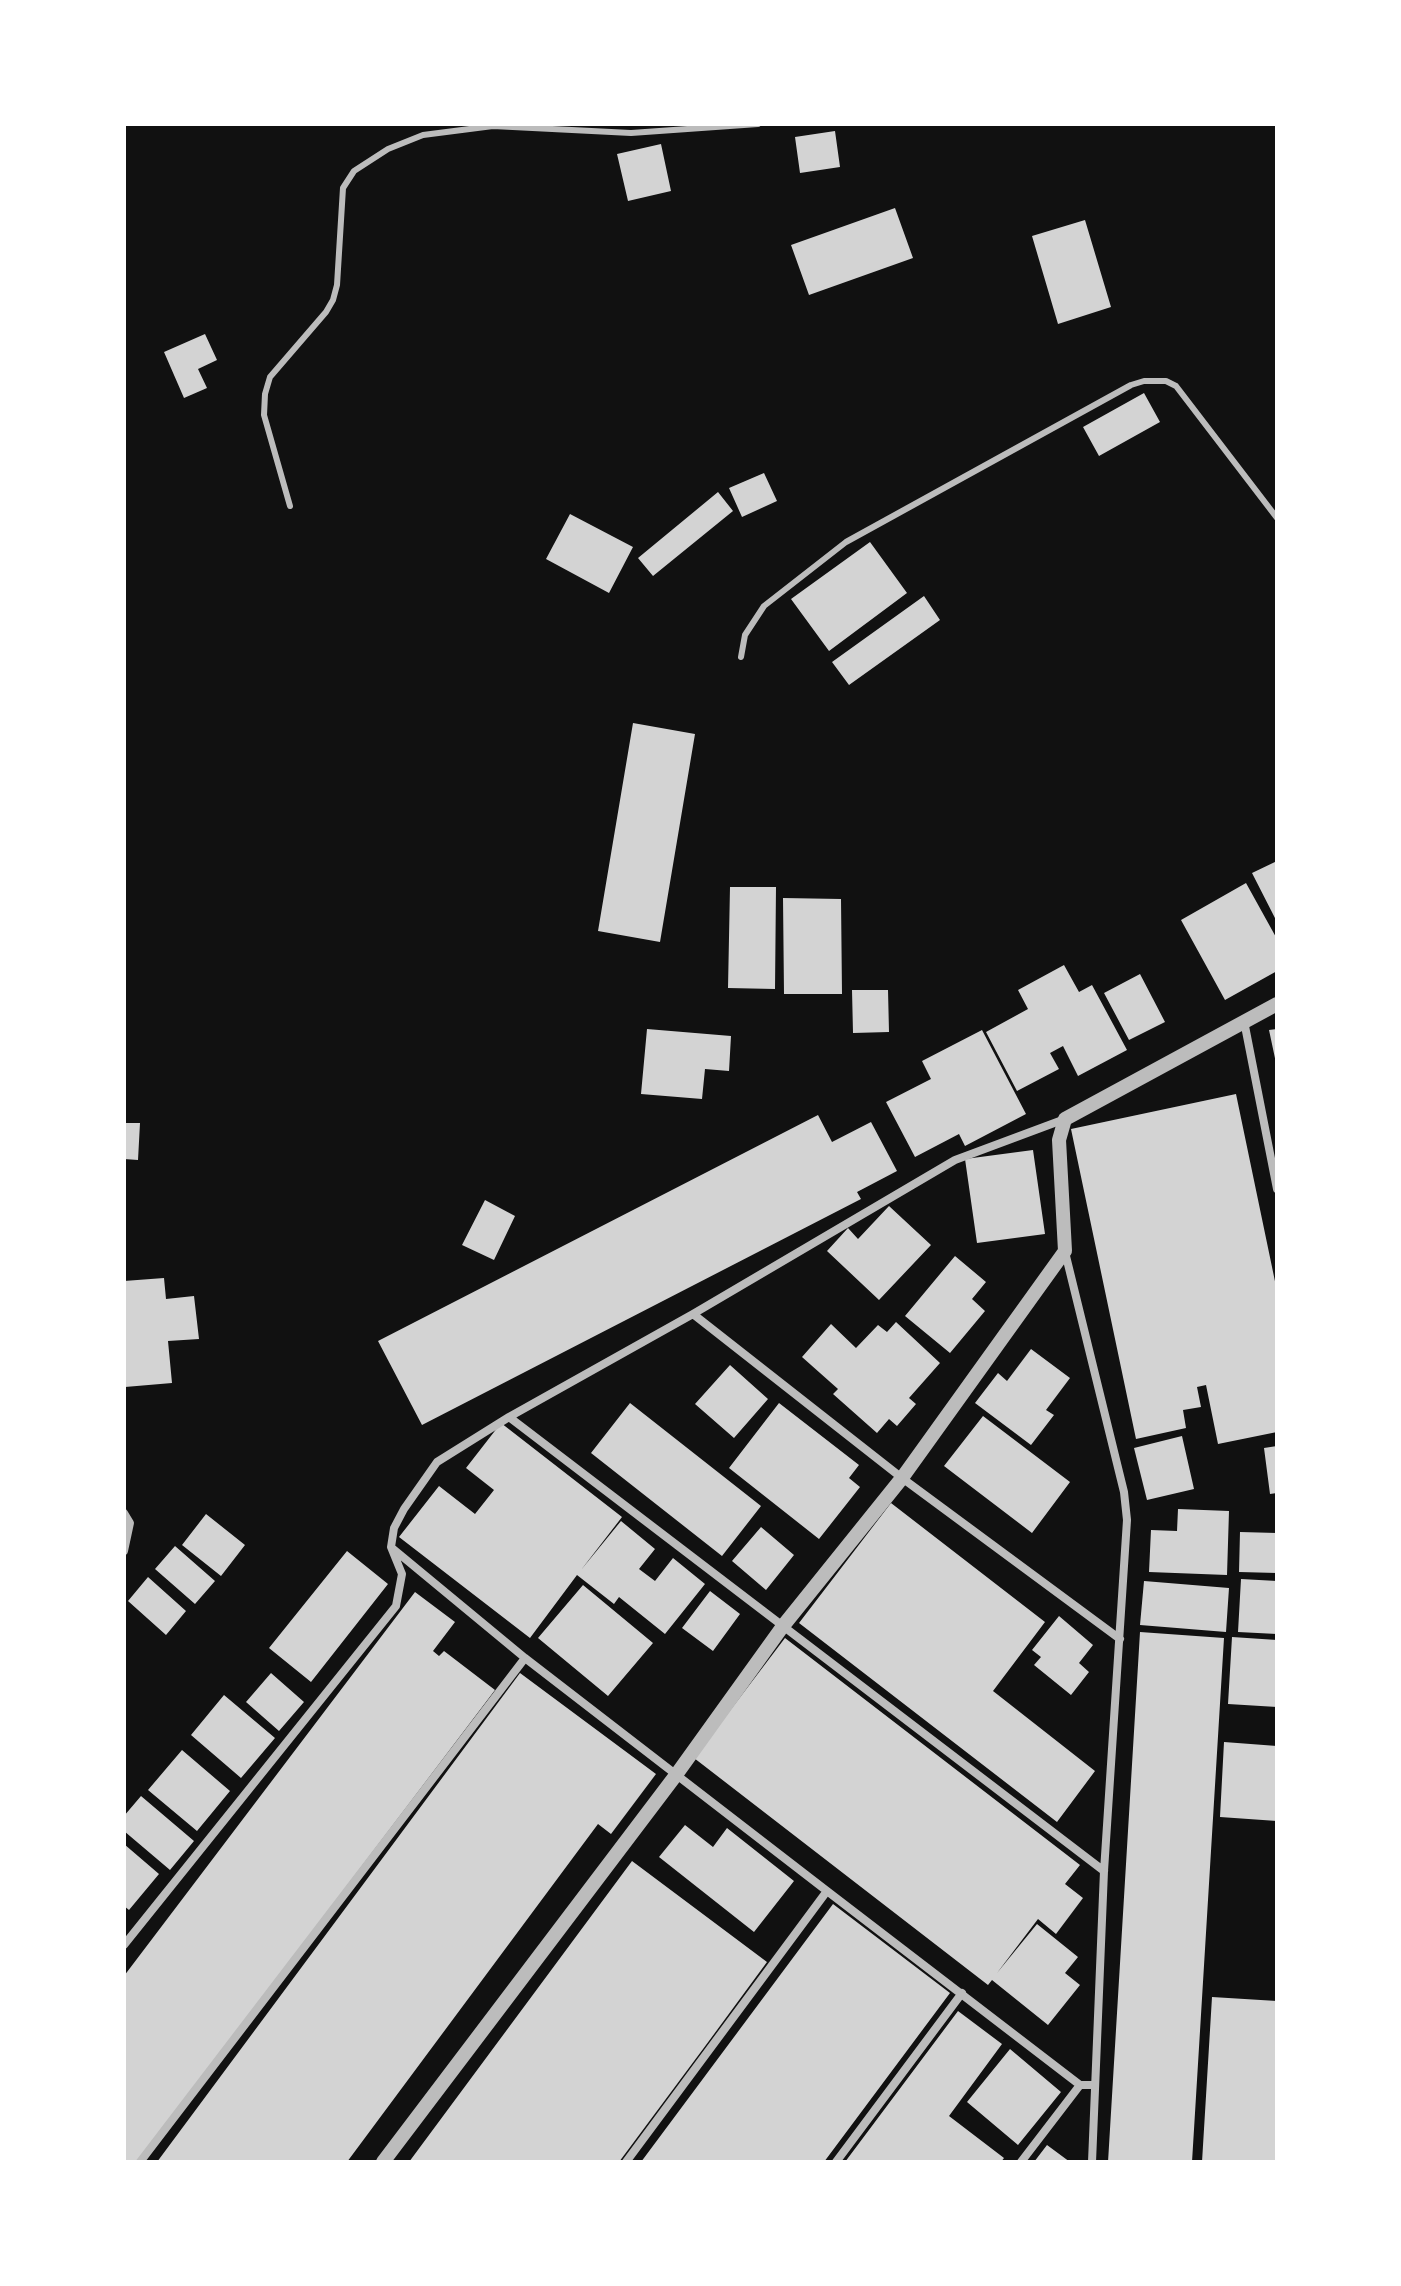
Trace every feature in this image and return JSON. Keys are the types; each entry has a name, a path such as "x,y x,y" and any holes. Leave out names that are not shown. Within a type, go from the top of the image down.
{"street":[{"path":"124,1945 396,1606 402,1574 391,1547 394,1528 437,1462 509,1417 693,1314 955,1160 1065,1119 1277,1004"},
{"path":"1244,1021 1277,1189"},
{"path":"1065,1119 1059,1140 1065,1251 1124,1492 1127,1549 1104,1871 1092,2162"},
{"path":"383,2162 676,1775 783,1626 902,1478 1065,1251"},
{"path":"693,1314 902,1478 1120,1639"},
{"path":"509,1417 1104,1871"},
{"path":"124,1513 130,1523 124,1551"},
{"path":"391,1547 525,1658 1080,2085 1095,2085"},
{"path":"140,2162 525,1658"},
{"path":"626,2162 827,1891"},
{"path":"836,2162 962,1993"},
{"path":"1021,2162 1080,2085"}],"lane":[{"path":"290,506 264,415 265,394 270,377 333,300 337,285 343,188 354,171 404,141 423,135 493,126 631,133 758,124"},
{"path":"741,657 745,635 764,606 846,542 1131,385 1144,381 1166,381 1176,386 1276,512"}],"building":[{"path":"835,131 840,167 800,173 795,137"},
{"path":"661,144 671,191 628,201 617,154"},
{"path":"895,208 913,258 809,295 791,245"},
{"path":"1085,220 1111,307 1058,324 1032,236"},
{"path":"205,334 217,360 198,369 207,388 184,398 164,352"},
{"path":"1144,393 1160,422 1099,456 1083,427"},
{"path":"764,473 777,501 742,517 729,488"},
{"path":"718,492 733,511 653,576 638,558"},
{"path":"570,514 633,547 609,593 546,559"},
{"path":"870,542 907,593 829,651 791,599"},
{"path":"924,596 940,620 849,685 832,662"},
{"path":"633,723 695,734 660,942 598,931"},
{"path":"1277,861 1277,922 1252,873"},
{"path":"1246,883 1277,939 1277,971 1225,1000 1181,920"},
{"path":"730,887 776,887 775,989 728,988"},
{"path":"783,898 841,899 842,994 784,994"},
{"path":"1064,965 1079,992 1092,985 1127,1050 1078,1076 1063,1046 1050,1053 1059,1069 1017,1091 986,1032 1028,1009 1018,990"},
{"path":"1140,974 1165,1022 1129,1040 1104,993"},
{"path":"852,990 888,990 889,1032 853,1033"},
{"path":"647,1029 731,1036 729,1071 705,1069 702,1099 641,1094"},
{"path":"1277,1029 1277,1063 1276,1063 1269,1030"},
{"path":"982,1030 1026,1114 965,1146 959,1134 915,1157 886,1102 931,1079 922,1061"},
{"path":"1236,1094 1277,1291 1277,1432 1218,1444 1206,1385 1197,1387 1201,1407 1183,1410 1186,1428 1136,1439 1071,1129"},
{"path":"818,1115 832,1142 871,1122 897,1171 857,1192 861,1199 422,1425 378,1341"},
{"path":"124,1123 140,1123 138,1160 124,1159"},
{"path":"1033,1150 1045,1234 977,1243 965,1159"},
{"path":"485,1200 515,1216 494,1260 462,1245"},
{"path":"889,1206 931,1245 879,1300 827,1251 848,1228 858,1239"},
{"path":"955,1256 986,1282 972,1299 985,1311 950,1353 905,1316"},
{"path":"164,1278 166,1299 194,1296 199,1339 168,1341 172,1383 125,1387 124,1281"},
{"path":"896,1322 940,1363 909,1398 916,1404 897,1426 889,1419 877,1433 833,1394 838,1389 802,1357 831,1324 856,1348 878,1325 887,1332"},
{"path":"1031,1349 1070,1378 1046,1410 1054,1415 1031,1445 975,1403 998,1373 1007,1381"},
{"path":"730,1365 768,1399 734,1438 695,1404"},
{"path":"630,1403 761,1506 722,1556 591,1453"},
{"path":"779,1403 859,1465 849,1478 860,1487 819,1539 729,1468"},
{"path":"983,1416 1070,1482 1032,1533 944,1466"},
{"path":"501,1423 622,1517 581,1570 621,1521 655,1549 639,1569 655,1581 673,1558 705,1584 665,1634 619,1597 614,1604 577,1575 530,1638 399,1537 439,1486 475,1514 494,1490 466,1468"},
{"path":"1182,1436 1194,1489 1147,1500 1134,1448"},
{"path":"1277,1446 1277,1493 1270,1494 1264,1448"},
{"path":"891,1503 1045,1622 993,1691 1095,1771 1057,1822 799,1623"},
{"path":"1178,1509 1229,1511 1227,1575 1149,1572 1151,1530 1177,1531"},
{"path":"206,1514 245,1545 221,1576 182,1545"},
{"path":"761,1527 794,1555 766,1590 732,1561"},
{"path":"1240,1532 1277,1533 1277,1573 1239,1572"},
{"path":"175,1546 215,1581 195,1604 155,1569"},
{"path":"347,1551 388,1584 311,1682 269,1648"},
{"path":"148,1577 186,1611 166,1635 128,1601"},
{"path":"1241,1579 1277,1581 1277,1634 1238,1632"},
{"path":"1144,1581 1229,1588 1226,1632 1140,1625"},
{"path":"583,1585 653,1643 608,1696 538,1638"},
{"path":"710,1591 740,1614 713,1651 682,1628"},
{"path":"415,1592 455,1622 433,1651 439,1656 444,1651 495,1690 138,2162 124,2162 124,1976"},
{"path":"1059,1616 1093,1645 1079,1663 1089,1672 1071,1695 1034,1665 1041,1657 1032,1650"},
{"path":"1140,1632 1224,1638 1192,2162 1108,2162"},
{"path":"1232,1637 1277,1640 1277,1707 1228,1704"},
{"path":"785,1638 1080,1865 1065,1884 1083,1898 1056,1934 1038,1919 997,1973 1037,1924 1078,1957 1065,1973 1080,1985 1048,2025 992,1980 988,1985 694,1758"},
{"path":"271,1673 304,1702 279,1731 246,1702"},
{"path":"520,1673 656,1774 611,1834 598,1824 347,2162 157,2162"},
{"path":"224,1695 275,1738 241,1778 191,1735"},
{"path":"1224,1742 1277,1746 1277,1821 1220,1817"},
{"path":"182,1750 230,1791 197,1831 148,1790"},
{"path":"141,1796 194,1841 170,1870 124,1831 124,1816"},
{"path":"685,1825 713,1847 727,1828 794,1881 754,1932 659,1857"},
{"path":"124,1844 159,1874 129,1910 124,1906"},
{"path":"632,1861 767,1962 706,2045 619,2162 409,2162"},
{"path":"833,1904 950,1993 824,2162 641,2162"},
{"path":"1212,1997 1277,2001 1277,2162 1202,2162"},
{"path":"958,2011 1002,2044 949,2116 1004,2158 1001,2162 845,2162"},
{"path":"1010,2049 1061,2092 1018,2145 967,2102"},
{"path":"1047,2145 1070,2162 1034,2162"}]}
